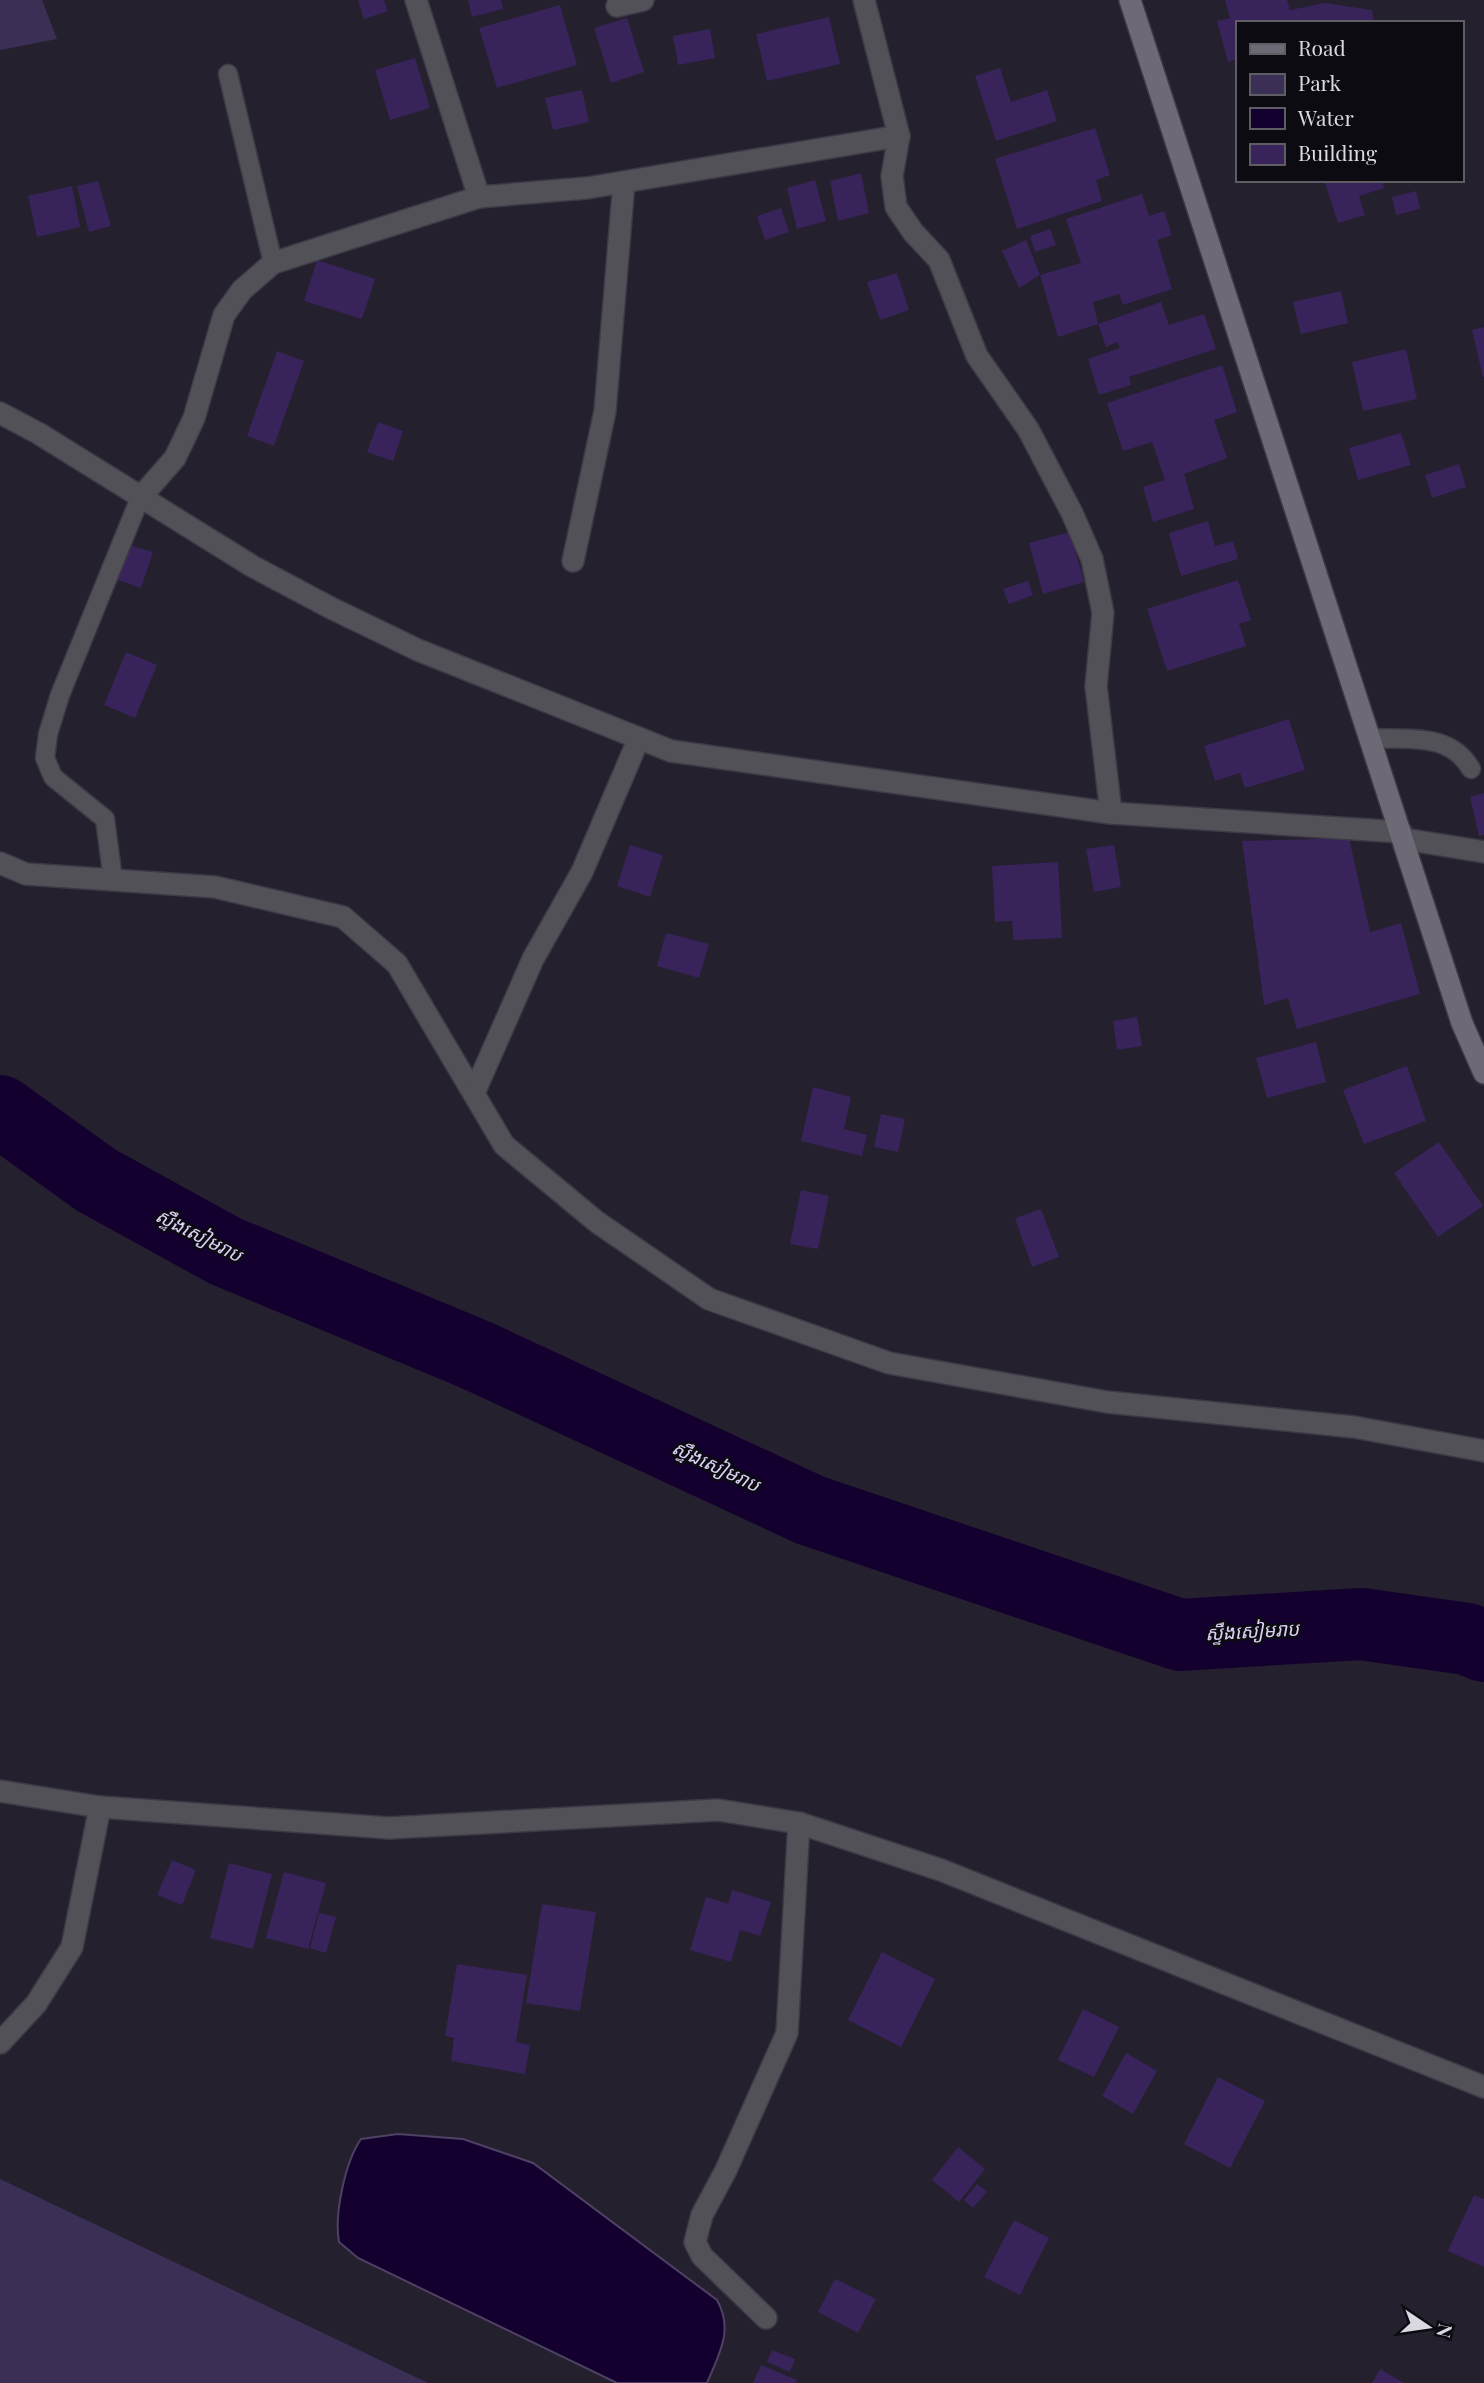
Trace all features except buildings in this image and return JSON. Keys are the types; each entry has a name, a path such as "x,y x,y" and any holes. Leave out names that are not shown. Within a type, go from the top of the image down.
{"street":[{"path":"416,0 479,197"},
{"path":"617,6 643,0"},
{"path":"864,0 899,136 892,176 896,207 913,232 939,260 977,356 1027,429 1072,513 1092,559 1103,613 1096,686 1111,813"},
{"path":"1129,0 1462,1023 1484,1073"},
{"path":"140,498 175,458 189,428 212,361 224,314 242,290 273,263 479,197 624,182 899,136"},
{"path":"573,561 605,411 624,182"},
{"path":"0,413 87,462 140,498 252,566 343,614 418,650 671,751 1111,813 1403,835 1484,852"},
{"path":"474,1093 533,959 582,872 639,738"},
{"path":"0,863 26,874 215,887 343,917 397,964 504,1145 597,1222 709,1299 889,1363 1107,1402 1354,1427 1484,1451"},
{"path":"0,1790 100,1807 389,1828 718,1810 799,1823 941,1870 1484,2087"},
{"path":"0,2043 36,2004 72,1947 100,1807"},
{"path":"766,2318 702,2256 695,2242 702,2215 726,2170 787,2033 799,1823"}],"lane":[{"path":"228,74 273,263"},
{"path":"113,880 105,819 52,777 46,758 48,734 60,695 140,498"},
{"path":"1370,738 1426,740 1449,745 1462,753 1471,769"}],"green space":[{"path":"0,0 42,0 57,39 0,50"},
{"path":"0,2179 428,2383 0,2383"}],"water":[{"path":"398,2134 463,2139 533,2163 717,2300 724,2322 723,2342 707,2383 617,2383 358,2258 339,2242 338,2231 340,2204 350,2161 361,2139"}],"waterway":[{"name":"ស្ទឹងសៀមរាប","path":"0,1111 96,1180 225,1251 476,1355 810,1510 1180,1635 1361,1624 1467,1639 1484,1646"}]}
